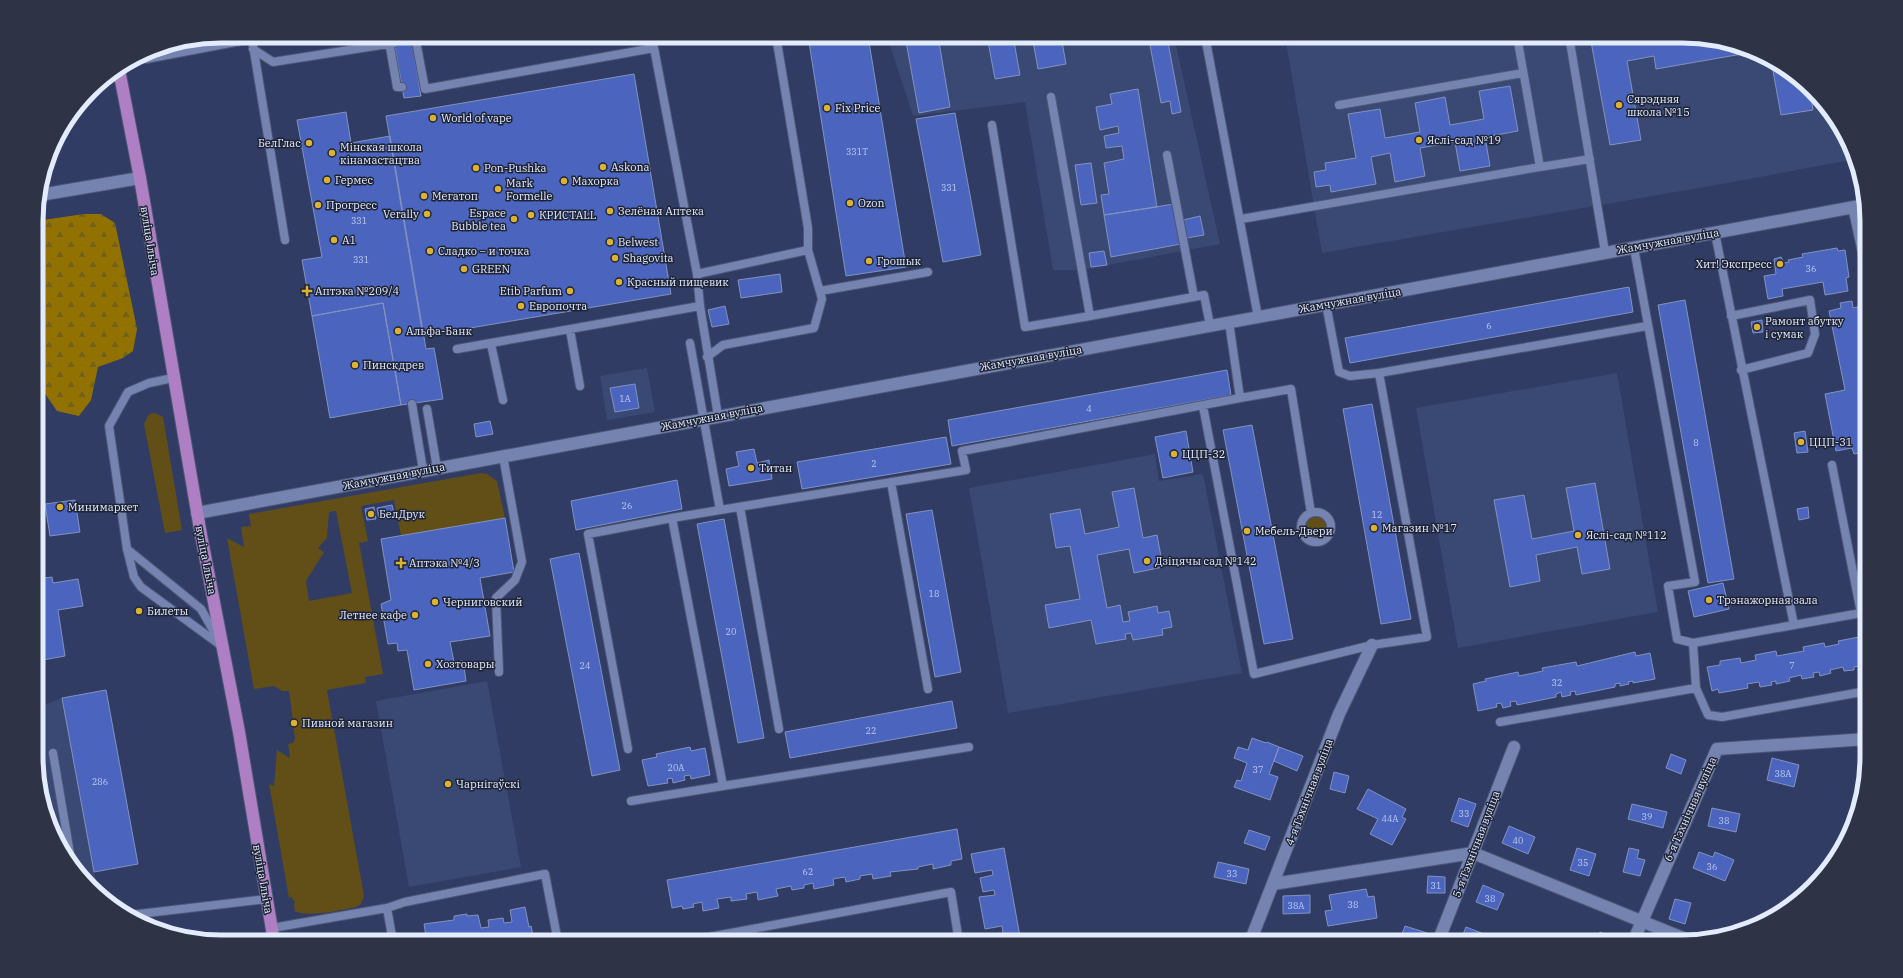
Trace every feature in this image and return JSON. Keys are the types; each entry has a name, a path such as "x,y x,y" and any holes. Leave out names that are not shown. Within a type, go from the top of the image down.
{"main road":[{"name":"вуліца Ільіча","path":"120,75 140,178 173,378 223,647 273,935"},
{"path":"45,195 140,178"},
{"name":"Жамчужная вуліца","path":"197,513 1605,252 1715,234 1859,206"},
{"name":"4-я Тэхнічная вуліца","path":"1253,935 1339,714 1372,645"},
{"name":"6-я Тэхнічная вуліца","path":"1636,935 1717,749 1860,739"},
{"name":"5-я Тэхнічная вуліца","path":"1441,935 1514,747"},
{"path":"1273,884 1473,854 1676,935"}],"lane":[{"path":"149,58 231,43"},
{"path":"252,43 285,240"},
{"path":"253,49 273,62 380,43"},
{"path":"391,43 397,72 397,87 402,87"},
{"path":"415,43 421,84 425,89 654,48"},
{"path":"648,43 654,48 697,274 707,357 718,416"},
{"path":"707,357 723,345 814,328 822,299 808,250 808,228 777,43"},
{"path":"1206,43 1241,219 1258,317"},
{"path":"1518,43 1540,167"},
{"path":"1570,43 1605,252"},
{"path":"1339,105 1523,73"},
{"path":"1051,96 1090,316"},
{"path":"992,125 1025,327 1204,295 1210,325"},
{"path":"1167,155 1194,297"},
{"path":"1241,219 1590,158"},
{"path":"1852,208 1860,244"},
{"path":"1715,234 1730,316 1794,625"},
{"path":"1634,248 1647,326 1695,582 1668,586 1677,639 1693,643 1860,614"},
{"path":"697,274 808,250"},
{"path":"820,291 928,272"},
{"path":"1730,316 1810,300 1815,334 1808,353 1741,370"},
{"path":"1326,304 1339,372 1350,376 1379,373 1647,326"},
{"path":"457,349 700,306"},
{"path":"1229,322 1240,398"},
{"path":"570,330 580,386"},
{"path":"690,343 720,510"},
{"path":"491,344 502,400"},
{"path":"1203,406 1254,674 1372,645 1427,637 1379,373"},
{"path":"173,378 148,383 128,392 109,426 127,549 134,577 141,587 223,647"},
{"path":"628,749 588,534 672,518 966,470 962,451 1291,389 1311,513"},
{"path":"412,404 423,470"},
{"path":"427,409 437,468"},
{"path":"499,672 496,598 515,580 522,562 503,456"},
{"path":"1832,465 1860,594"},
{"path":"891,482 928,689"},
{"path":"740,507 779,729"},
{"path":"672,518 723,786"},
{"path":"127,549 201,609 223,647"},
{"path":"1693,643 1696,688 1708,715 1722,718 1860,692"},
{"path":"1500,722 1696,688"},
{"path":"631,801 969,747"},
{"path":"53,753 69,850"},
{"path":"272,928 387,908 404,902 545,874 557,935"},
{"path":"738,935 951,892 958,935"},
{"path":"137,914 266,899"},
{"path":"387,908 392,935"}],"shaded area":[{"path":"889,43 1176,43 1220,244 1082,270 1053,270 1025,102 913,116"},
{"path":"1286,43 1693,43 1716,46 1739,52 1761,61 1781,73 1799,87 1816,104 1830,122 1842,142 1849,160 1722,184 1322,253"},
{"path":"647,368 655,412 607,420 600,376"},
{"path":"1617,373 1658,612 1458,648 1416,408"},
{"path":"155,413 163,417 182,530 165,533 144,424 149,414"},
{"path":"1155,454 1159,481 1203,474 1242,673 1008,713 969,488"},
{"path":"481,473 487,474 497,481 505,518 401,536 394,500 361,506 368,541 359,543 383,674 365,677 366,683 327,690 364,896 361,904 356,907 324,913 307,914 295,911 295,901 292,897 289,898 269,784 274,786 277,750 290,758 288,744 293,743 295,739 289,691 282,691 274,686 254,689 227,538 244,547 241,527 251,526 249,514","holes":["336,511 352,593 309,601 306,581 324,552 318,548 327,538 329,512"]},
{"path":"1316,517 1323,520 1326,527 1323,534 1316,537 1309,534 1306,527 1309,520"},
{"name":"Чарнігаўскі","path":"487,681 521,867 409,887 376,701"},
{"path":"106,690 138,864 94,872 97,885 73,856 61,836 52,814 46,791 43,768 43,706 62,698"}],"green space":[{"path":"84,214 101,214 115,223 137,329 133,351 123,358 98,367 91,400 79,416 57,411 43,391 43,220"}],"building":[{"path":"394,43 412,43 421,96 404,98"},
{"path":"809,43 869,43 906,267 846,276"},
{"path":"906,43 939,43 950,107 919,113"},
{"path":"988,43 1014,43 1020,75 995,79"},
{"path":"1033,43 1062,43 1066,64 1038,69"},
{"path":"1150,43 1168,43 1181,112 1172,114 1170,101 1161,103"},
{"name":"Сярэдняя школа №15","path":"1591,43 1693,43 1716,46 1742,53 1656,69 1654,56 1627,61 1641,140 1610,145"},
{"path":"1772,68 1799,87 1811,99 1813,110 1781,115"},
{"name":"КРИСТАLL","path":"634,74 671,294 423,336 386,116"},
{"name":"Яслі-сад №19","path":"1510,86 1518,131 1485,137 1490,166 1460,171 1455,142 1420,148 1425,176 1395,182 1390,153 1371,157 1376,184 1331,192 1330,185 1316,187 1314,172 1326,170 1325,163 1356,158 1348,114 1380,109 1385,138 1420,132 1415,103 1445,97 1450,125 1484,119 1479,91"},
{"path":"1138,89 1157,207 1104,215 1101,195 1109,194 1104,163 1124,159 1122,146 1106,148 1104,136 1119,133 1118,126 1100,130 1096,107 1112,104 1110,94"},
{"path":"346,112 351,143 390,136 426,349 434,348 443,399 401,405 383,303 312,316 302,260 322,257 297,120"},
{"path":"955,113 981,255 943,262 916,119"},
{"path":"1091,163 1097,203 1081,205 1075,165"},
{"path":"1174,204 1181,244 1111,257 1104,215"},
{"path":"1200,216 1204,235 1187,238 1183,220"},
{"path":"1837,248 1838,251 1845,250 1849,277 1846,278 1848,291 1825,295 1823,282 1782,289 1783,296 1768,299 1764,276 1776,274 1774,259 1781,257 1784,263 1789,262 1788,260 1803,257 1802,254"},
{"path":"1104,251 1107,265 1091,267 1089,253"},
{"path":"780,274 782,292 741,298 738,280"},
{"path":"1629,287 1633,312 1350,363 1345,338"},
{"path":"1685,300 1734,579 1708,583 1658,305"},
{"path":"1852,301 1853,308 1858,307 1860,316 1860,392 1858,392 1860,402 1860,453 1854,454 1852,448 1836,451 1825,394 1845,390 1829,311 1841,308 1840,303"},
{"path":"383,303 401,405 330,418 312,316"},
{"path":"725,306 729,324 712,327 708,310"},
{"name":"Рамонт абутку і сумак","path":"1762,320 1763,332 1753,333 1751,322"},
{"path":"1227,370 1231,395 952,446 948,420"},
{"path":"635,384 639,408 615,412 610,388"},
{"path":"1372,404 1411,619 1381,624 1343,409"},
{"path":"490,421 493,434 476,437 474,424"},
{"path":"1252,425 1293,639 1264,644 1223,430"},
{"name":"ЦЦП-32","path":"1186,431 1193,472 1163,478 1155,437"},
{"name":"ЦЦП-31","path":"1805,431 1808,452 1797,453 1794,433"},
{"path":"946,437 951,464 802,489 797,462"},
{"name":"Титан","path":"754,449 757,463 769,460 772,479 729,486 726,469 739,466 736,452"},
{"path":"677,480 682,509 576,530 571,501"},
{"name":"Яслі-сад №112","path":"1595,483 1610,569 1582,574 1577,547 1536,555 1540,581 1510,587 1494,500 1524,495 1532,539 1574,531 1566,488"},
{"name":"Дзіцячы сад №142","path":"1134,488 1143,538 1157,535 1163,567 1134,573 1129,549 1097,555 1107,608 1120,605 1123,622 1130,621 1128,612 1157,606 1158,613 1169,611 1172,627 1162,629 1163,635 1133,640 1131,633 1125,634 1126,639 1096,644 1091,620 1049,628 1045,605 1080,599 1070,546 1056,548 1050,514 1080,509 1085,534 1119,527 1112,492"},
{"path":"75,500 80,532 50,536 45,504"},
{"path":"392,505 395,517 379,519 377,508"},
{"name":"БелДрук","path":"374,507 376,519 367,520 365,509"},
{"path":"1808,507 1809,518 1799,520 1797,509"},
{"path":"932,510 961,672 935,677 906,514"},
{"name":"Черниговский","path":"505,518 514,572 480,578 490,636 450,642 454,662 463,661 466,681 414,690 407,650 398,651 397,643 388,644 381,604 391,600 381,539"},
{"path":"724,519 764,738 738,743 697,524"},
{"path":"579,553 620,770 592,776 550,559"},
{"path":"52,577 53,583 78,579 83,606 58,610 65,656 43,660 43,578"},
{"name":"Трэнажорная зала","path":"1723,583 1729,609 1694,617 1688,591"},
{"path":"1859,637 1860,666 1854,667 1854,670 1844,671 1843,667 1830,670 1831,673 1820,676 1819,672 1813,673 1814,677 1802,679 1801,675 1789,678 1790,681 1776,684 1776,681 1771,682 1772,685 1760,687 1759,682 1747,684 1748,688 1719,693 1718,689 1712,691 1707,667 1720,665 1720,661 1740,658 1741,663 1756,660 1755,655 1776,651 1777,656 1804,651 1803,647 1824,643 1825,647 1839,644 1838,641"},
{"path":"1635,652 1636,656 1650,653 1655,679 1633,683 1633,681 1628,682 1629,684 1620,686 1620,683 1615,684 1615,687 1576,695 1575,691 1570,692 1571,695 1562,697 1561,692 1556,694 1556,697 1517,705 1516,701 1510,702 1511,706 1503,708 1501,703 1496,704 1497,707 1478,711 1473,684 1486,681 1485,679 1518,672 1519,676 1543,671 1542,668 1576,662 1577,666"},
{"path":"106,690 138,864 94,872 62,698"},
{"path":"952,701 957,728 790,758 785,732"},
{"path":"1252,738 1279,747 1269,774 1278,777 1270,800 1234,787 1237,780 1241,781 1247,763 1234,758 1238,747 1248,750"},
{"path":"690,747 691,751 705,748 710,775 691,779 690,775 684,776 685,780 673,783 672,778 667,779 668,783 648,786 642,760 657,757 656,754"},
{"path":"1279,747 1303,756 1297,771 1274,761"},
{"path":"1671,754 1686,760 1681,774 1666,768"},
{"path":"1772,758 1799,765 1794,787 1767,780"},
{"path":"1334,772 1349,776 1345,793 1330,789"},
{"path":"1368,789 1406,809 1402,817 1406,819 1392,845 1370,834 1378,819 1357,809"},
{"path":"1459,798 1476,804 1468,827 1451,821"},
{"path":"1632,804 1667,812 1663,828 1628,819"},
{"path":"1712,808 1740,814 1736,832 1708,826"},
{"path":"1509,826 1535,837 1528,854 1502,843"},
{"path":"957,829 962,859 951,861 951,865 933,869 933,864 918,867 918,869 890,872 891,876 873,879 872,874 860,876 860,879 846,882 845,877 833,879 834,885 814,889 813,883 804,885 804,888 792,890 791,886 776,889 778,896 758,900 757,892 746,894 747,899 731,901 731,897 717,899 719,908 703,911 702,902 693,904 694,907 683,909 682,906 672,908 667,880"},
{"path":"1249,830 1270,837 1265,850 1244,843"},
{"path":"1004,848 1020,935 994,935 1003,933 1002,926 985,929 979,897 995,895 994,890 983,892 980,878 993,875 992,870 975,873 971,854"},
{"path":"1577,848 1596,854 1589,876 1570,870"},
{"path":"1629,848 1639,850 1637,858 1645,860 1640,876 1623,872"},
{"path":"1699,852 1713,857 1715,852 1734,860 1725,881 1693,868"},
{"path":"1218,862 1249,869 1246,884 1214,877"},
{"path":"1428,876 1445,877 1445,893 1427,893"},
{"path":"1483,885 1504,894 1497,910 1476,902"},
{"path":"1366,889 1368,897 1374,896 1377,918 1328,926 1325,911 1332,910 1329,895"},
{"path":"1310,895 1310,913 1283,914 1283,896"},
{"path":"1675,899 1691,903 1685,924 1669,919"},
{"path":"525,907 529,927 531,926 533,935 426,935 424,924 454,920 454,916 467,914 467,916 478,915 481,928 489,927 488,920 503,918 504,923 512,922 510,910"},
{"path":"1405,926 1427,933 1426,935 1402,935"},
{"path":"1466,927 1487,935 1463,935"},
{"path":"1600,932 1606,935 1598,935"}],"place":[{"name":"Сярэдняя школа №15","path":"1619,105"},
{"name":"Fix Price","path":"827,108"},
{"name":"World of vape","path":"433,118"},
{"name":"Яслі-сад №19","path":"1419,140"},
{"name":"БелГлас","path":"309,143"},
{"name":"Мінская школа кінамастацтва","path":"332,153"},
{"name":"Askona","path":"603,167"},
{"name":"Pon-Pushka","path":"476,168"},
{"name":"Гермес","path":"327,180"},
{"name":"Махорка","path":"564,181"},
{"name":"Mark Formelle","path":"498,189"},
{"name":"Мегатоп","path":"424,196"},
{"name":"Ozon","path":"850,203"},
{"name":"Прогресс","path":"318,205"},
{"name":"Зелёная Аптека","path":"610,211"},
{"name":"Verally","path":"427,214"},
{"name":"КРИСТАLL","path":"531,215"},
{"name":"Espace Bubble tea","path":"514,219"},
{"name":"A1","path":"334,240"},
{"name":"Belwest","path":"610,242"},
{"name":"Сладко – и точка","path":"430,251"},
{"name":"Shagovita","path":"615,258"},
{"name":"Грошык","path":"869,261"},
{"name":"Хит! Экспресс","path":"1780,264"},
{"name":"GREEN","path":"464,269"},
{"name":"Красный пищевик","path":"619,282"},
{"name":"Аптэка №209/4","path":"307,291"},
{"name":"Etib Parfum","path":"570,291"},
{"name":"Европочта","path":"521,306"},
{"name":"Рамонт абутку і сумак","path":"1757,327"},
{"name":"Альфа-Банк","path":"398,331"},
{"name":"Пинскдрев","path":"355,365"},
{"name":"ЦЦП-31","path":"1801,442"},
{"name":"ЦЦП-32","path":"1174,454"},
{"name":"Титан","path":"751,468"},
{"name":"Минимаркет","path":"60,507"},
{"name":"БелДрук","path":"371,514"},
{"name":"Магазин №17","path":"1374,528"},
{"name":"Мебель-Двери","path":"1247,531"},
{"name":"Яслі-сад №112","path":"1578,535"},
{"name":"Дзіцячы сад №142","path":"1147,561"},
{"name":"Аптэка №4/3","path":"401,563"},
{"name":"Трэнажорная зала","path":"1709,600"},
{"name":"Черниговский","path":"435,602"},
{"name":"Билеты","path":"139,611"},
{"name":"Летнее кафе","path":"415,615"},
{"name":"Хозтовары","path":"428,664"},
{"name":"Пивной магазин","path":"294,723"},
{"name":"Чарнігаўскі","path":"448,784"}]}
